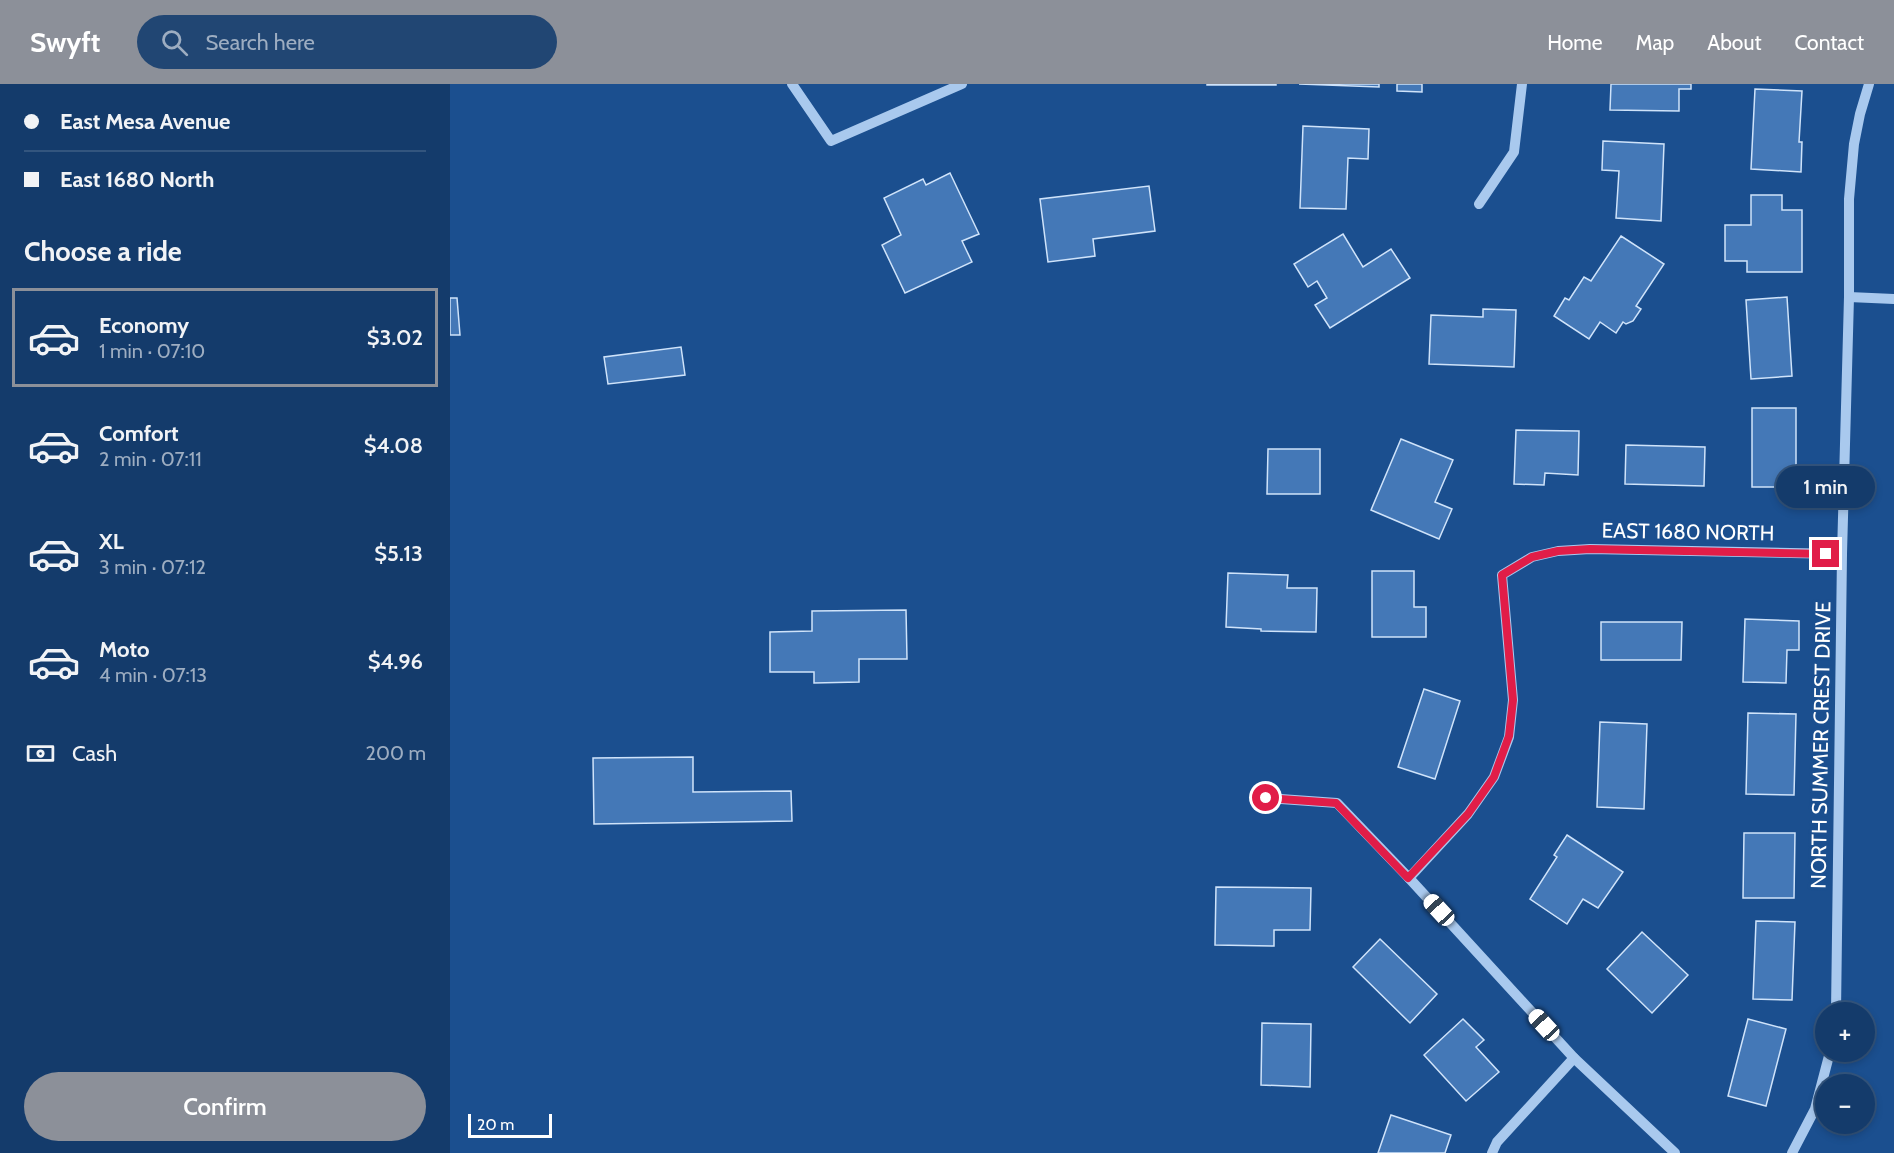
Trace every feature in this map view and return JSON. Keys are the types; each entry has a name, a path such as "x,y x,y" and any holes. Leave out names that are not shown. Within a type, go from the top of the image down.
{"street":[{"path":"792,84 831,141 962,84"},
{"path":"1479,204 1514,152 1522,84"},
{"name":"NORTH SUMMER CREST DRIVE","path":"1836,1002 1849,199 1860,114 1869,84"},
{"path":"1849,297 1894,299"},
{"name":"EAST 1680 NORTH","path":"1408,878 1468,814 1494,777 1509,736 1513,700 1502,575 1532,557 1558,551 1590,549 1842,554"},
{"path":"1266,798 1336,803 1574,1058 1675,1153"},
{"path":"1492,1153 1497,1142 1574,1058"},
{"path":"1792,1153 1815,1109 1827,1062"}],"building":[{"path":"1276,84 1276,85 1207,85"},
{"path":"1299,84 1379,84 1379,87"},
{"path":"1397,84 1422,84 1422,92 1397,91"},
{"path":"1611,84 1691,84 1691,89 1679,89 1679,111 1610,110"},
{"path":"1755,89 1802,91 1799,142 1802,142 1801,172 1751,169"},
{"path":"1303,126 1369,129 1368,159 1348,158 1346,209 1300,208"},
{"path":"1603,141 1664,144 1661,221 1616,218 1619,171 1602,170"},
{"path":"950,173 979,234 962,241 972,262 905,293 882,245 901,235 884,198 923,179 926,185"},
{"path":"1149,186 1155,231 1093,239 1095,256 1048,262 1040,199"},
{"path":"1751,195 1782,195 1782,210 1802,210 1802,272 1747,272 1747,261 1725,261 1725,225 1751,225"},
{"path":"1343,234 1363,267 1391,249 1410,278 1330,328 1315,305 1327,298 1317,281 1308,287 1294,264"},
{"path":"1621,236 1664,264 1636,306 1641,309 1633,321 1626,324 1623,322 1616,333 1600,322 1589,339 1554,316 1565,298 1569,300 1584,277 1591,281"},
{"path":"1787,297 1792,376 1751,379 1746,300"},
{"path":"450,298 457,298 460,335 450,335"},
{"path":"1483,309 1516,310 1514,367 1429,364 1431,315 1483,317"},
{"path":"681,347 685,375 608,384 604,357"},
{"path":"1752,408 1796,408 1796,487 1752,487"},
{"path":"1516,430 1579,431 1578,475 1545,473 1544,485 1514,484"},
{"path":"1401,439 1453,460 1435,502 1452,509 1439,539 1371,510"},
{"path":"1626,445 1705,447 1704,486 1625,484"},
{"path":"1268,449 1320,449 1320,494 1267,494"},
{"path":"1372,571 1414,571 1414,607 1426,607 1426,637 1372,637"},
{"path":"1228,573 1288,575 1287,588 1317,588 1316,632 1261,631 1261,629 1226,627"},
{"path":"906,610 907,659 859,659 859,682 814,683 814,672 770,672 770,632 812,631 812,611"},
{"path":"1745,619 1799,621 1799,650 1787,650 1786,683 1743,682"},
{"path":"1601,622 1682,622 1681,660 1601,660"},
{"path":"1424,689 1460,701 1435,779 1398,767"},
{"path":"1748,713 1796,714 1794,795 1746,794"},
{"path":"1600,722 1647,724 1644,809 1597,807"},
{"path":"693,757 693,792 791,791 792,821 594,824 593,758"},
{"path":"1744,833 1795,833 1794,898 1743,898"},
{"path":"1567,835 1623,872 1598,908 1583,899 1567,924 1530,899 1557,857 1554,855"},
{"path":"1216,887 1311,888 1310,930 1274,930 1274,946 1215,945"},
{"path":"1756,921 1795,922 1792,1000 1753,999"},
{"path":"1642,932 1688,975 1652,1013 1607,969"},
{"path":"1380,939 1437,994 1410,1023 1353,967"},
{"path":"1463,1019 1484,1040 1476,1047 1499,1072 1466,1101 1424,1055"},
{"path":"1748,1019 1786,1029 1766,1106 1728,1096"},
{"path":"1262,1023 1311,1024 1310,1087 1261,1085"},
{"path":"1391,1115 1451,1135 1445,1153 1378,1153"}],"route":[{"path":"1266,798 1336,803 1408,878 1468,814 1494,777 1509,736 1513,700 1502,575 1532,557 1558,551 1590,549 1826,554"}]}
